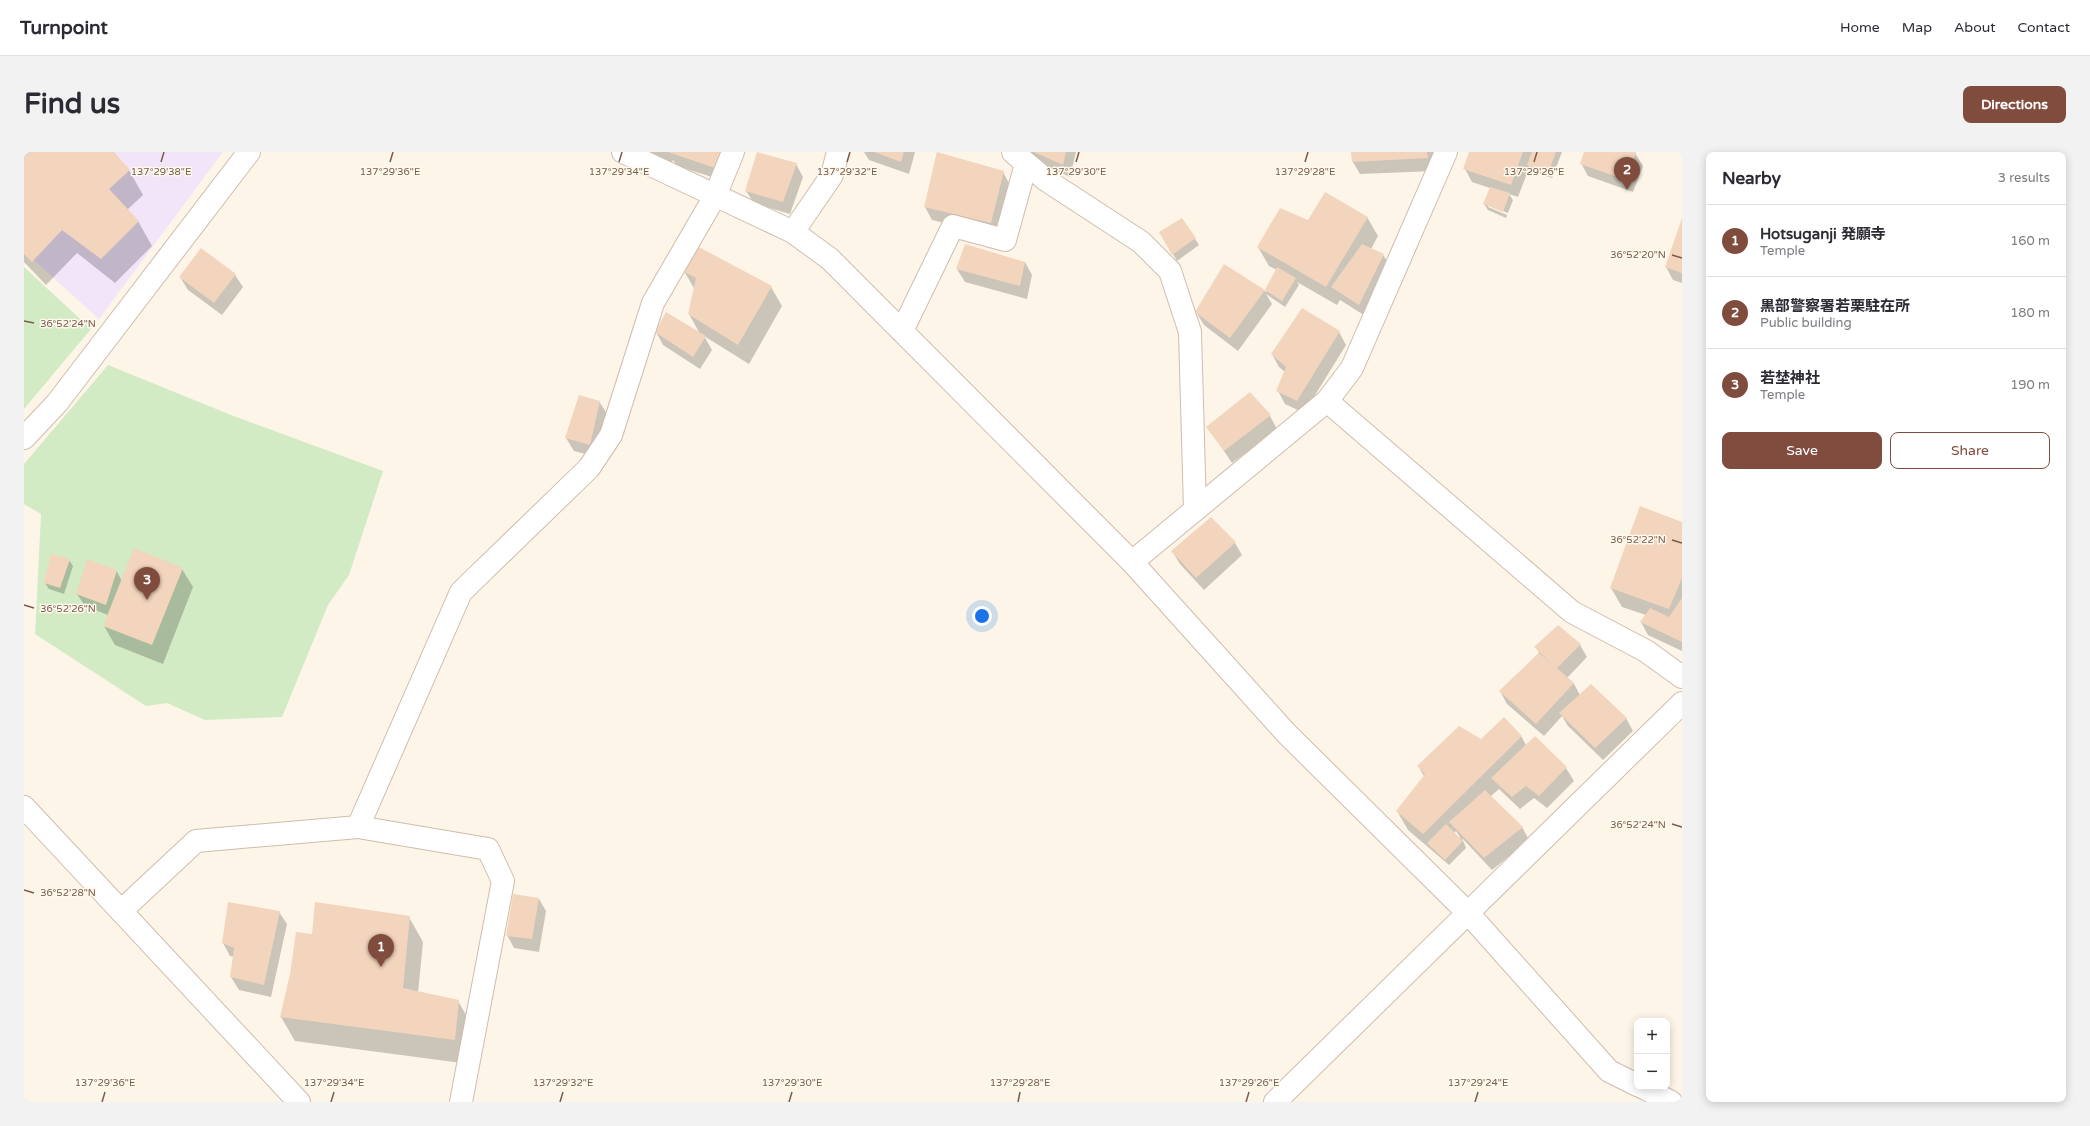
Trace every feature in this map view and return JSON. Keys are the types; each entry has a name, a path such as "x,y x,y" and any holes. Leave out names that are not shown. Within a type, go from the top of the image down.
{"street":[{"path":"24,438 56,402 249,152"},
{"path":"623,152 793,232 830,259 1132,562 1287,734 1468,913 1610,1071 1634,1083"},
{"path":"358,827 461,592 589,468 611,435 653,303 715,196 733,152"},
{"path":"793,232 832,175 838,152"},
{"path":"1132,562 1326,401 1352,368 1446,152"},
{"path":"902,331 953,226 1005,240 1020,158 1046,180 1141,242 1170,271 1190,332 1195,510"},
{"path":"1326,401 1572,612 1646,651 1682,677"},
{"path":"1275,1102 1682,702"},
{"path":"24,807 299,1102"},
{"path":"121,911 196,841 358,827 488,849 503,880 461,1102"},
{"path":"1648,1090 1671,1102"}],"shaded area":[{"path":"24,152 223,152 99,319 24,251"}],"green space":[{"path":"24,267 91,329 24,409"},
{"path":"108,365 231,415 383,471 349,575 328,605 282,717 205,720 167,703 146,706 35,634 41,514 24,504 24,464"}],"building":[{"path":"24,152 114,152 130,170 109,189 139,221 101,259 62,230 32,262 24,254"},
{"path":"668,152 725,152 721,170"},
{"path":"757,152 797,163 783,202 745,191"},
{"path":"874,152 904,152 901,162"},
{"path":"937,152 1004,171 991,223 924,207"},
{"path":"1034,152 1066,152 1063,165"},
{"path":"1351,152 1427,152 1428,158 1352,162"},
{"path":"1469,152 1523,152 1511,185 1463,169"},
{"path":"1532,152 1556,152 1548,173 1527,165"},
{"path":"1584,152 1636,152 1626,180 1580,164"},
{"path":"1490,187 1510,193 1503,212 1483,204"},
{"path":"1325,192 1368,217 1326,287 1257,247 1280,208 1308,220"},
{"path":"1182,218 1196,238 1172,255 1159,232"},
{"path":"1682,218 1682,273 1665,267"},
{"path":"965,244 1025,262 1020,286 956,269"},
{"path":"1362,244 1384,254 1359,305 1331,287"},
{"path":"697,246 772,286 738,345 688,314 696,278 683,271"},
{"path":"201,248 236,274 214,303 179,277"},
{"path":"1224,264 1265,290 1230,338 1195,312"},
{"path":"1277,267 1296,278 1282,301 1265,290"},
{"path":"1302,308 1340,331 1297,401 1276,391 1286,367 1271,354"},
{"path":"666,312 706,336 693,357 655,332"},
{"path":"1250,392 1271,415 1224,451 1206,427"},
{"path":"579,395 600,401 590,445 565,438"},
{"path":"1640,506 1682,522 1682,578 1669,609 1610,588"},
{"path":"1211,517 1236,542 1196,578 1171,551"},
{"path":"134,548 183,568 152,645 103,626"},
{"path":"51,554 70,559 60,588 44,583"},
{"path":"87,559 117,570 106,605 76,594"},
{"path":"1682,598 1682,642 1640,622 1650,608 1669,617"},
{"path":"1558,625 1581,644 1557,668 1574,683 1536,724 1499,691 1539,653 1552,664 1534,647"},
{"path":"1591,684 1627,718 1595,748 1559,713"},
{"path":"1504,717 1522,736 1423,834 1396,811 1425,774 1417,766 1459,726 1481,739"},
{"path":"1535,736 1567,767 1539,796 1526,786 1512,797 1491,778"},
{"path":"1485,790 1523,827 1484,858 1449,822"},
{"path":"1446,824 1463,841 1445,860 1427,843"},
{"path":"513,894 539,898 532,939 506,936"},
{"path":"228,902 280,911 264,985 230,977 234,948 222,943"},
{"path":"315,902 410,916 403,988 459,1000 455,1040 280,1017 290,974 296,932 312,934"}],"place":[{"name":"黒部警察署若栗駐在所","path":"1627,190"},
{"name":"若埜神社","path":"147,600"},
{"name":"Hotsuganji 発願寺","path":"381,967"}]}
